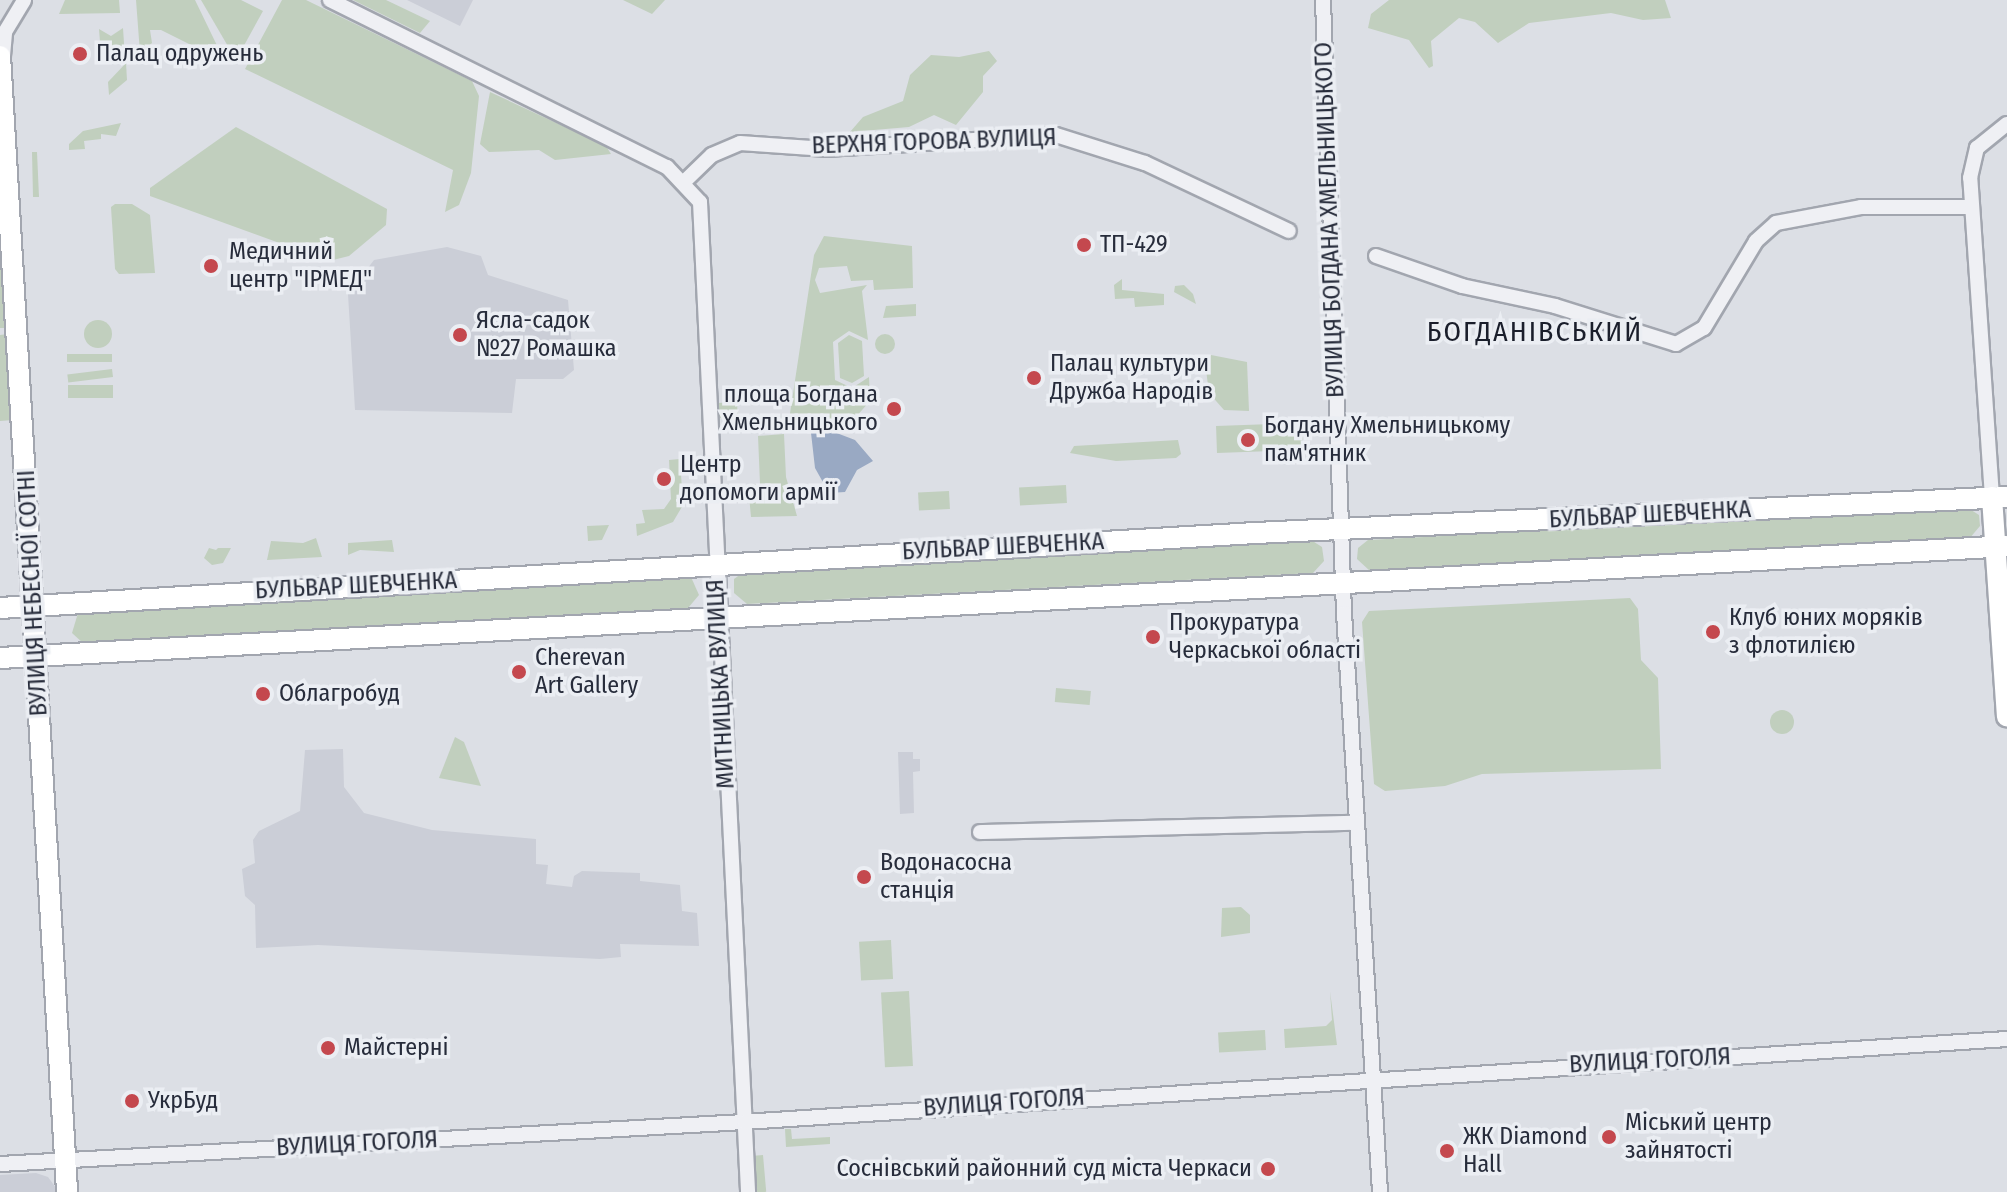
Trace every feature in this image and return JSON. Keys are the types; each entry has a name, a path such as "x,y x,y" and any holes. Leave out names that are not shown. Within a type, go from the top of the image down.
{"main road":[{"name":"ВУЛИЦЯ НЕБЕСНОЇ СОТНІ","path":"1,56 67,1192"},
{"name":"БУЛЬВАР ШЕВЧЕНКА","path":"0,608 716,564 2000,497"},
{"path":"2000,497 2007,716"},
{"name":"БУЛЬВАР ШЕВЧЕНКА","path":"0,658 718,614 2001,546"}],"street":[{"name":"ВУЛИЦЯ НЕБЕСНОЇ СОТНІ","path":"1,56 5,32 24,0"},
{"path":"330,0 651,159 685,181"},
{"name":"ВУЛИЦЯ БОГДАНА ХМЕЛЬНИЦЬКОГО","path":"1323,0 1342,582 1380,1192"},
{"path":"2000,497 1972,207 1973,154 2007,124"},
{"name":"ВЕРХНЯ ГОРОВА ВУЛИЦЯ","path":"685,181 712,155 740,143 826,149 1056,135 1145,163 1289,231"},
{"name":"МИТНИЦЬКА ВУЛИЦЯ","path":"685,181 703,215 718,614 748,1192"},
{"path":"1376,256 1462,286 1555,306 1676,344 1704,328 1756,241 1776,223 1850,207 1972,207"},
{"path":"980,832 1357,823"},
{"name":"ВУЛИЦЯ ГОГОЛЯ","path":"0,1164 744,1122 2007,1039"}],"shaded area":[{"path":"407,0 473,0 460,26"},
{"name":"Ясла-садок №27 Ромашка","path":"447,247 481,256 488,275 568,300 574,370 563,379 516,379 512,413 355,410 348,294 374,260"},
{"path":"343,749 344,787 364,813 432,830 536,839 536,864 548,865 546,884 572,887 574,876 582,871 640,873 640,881 680,885 682,911 697,913 699,946 620,944 621,957 600,959 318,945 256,948 255,905 245,896 242,869 255,863 253,840 259,831 300,811 305,750"},
{"path":"898,752 913,752 913,759 920,759 920,771 913,772 914,813 900,814"},
{"path":"36,1173 48,1177 59,1192 0,1192 0,1175"}],"green space":[{"path":"65,0 119,0 120,13 59,14"},
{"path":"136,0 195,0 225,62 161,30 150,30 152,43 140,53"},
{"path":"201,0 241,0 263,11 236,60"},
{"path":"282,0 306,0 472,81 479,96 471,173 459,205 445,212 453,170 245,69"},
{"path":"353,0 386,0 430,21 420,33"},
{"path":"623,0 665,0 652,14"},
{"path":"1389,0 1665,0 1671,18 1643,20 1611,13 1529,23 1498,43 1475,22 1459,18 1431,41 1433,66 1429,68 1409,40 1368,28 1371,14"},
{"path":"123,28 125,58 121,58 114,47 100,42 99,29 111,36"},
{"path":"989,51 997,61 983,76 983,92 956,125 934,115 909,127 850,132 863,117 903,101 910,75 931,55 959,57"},
{"path":"126,63 127,80 109,95 108,82"},
{"path":"490,92 606,146 611,154 555,160 539,150 489,152 480,144"},
{"path":"121,123 116,136 101,134 101,139 84,141 85,149 69,150 69,144 83,131"},
{"path":"236,127 387,209 386,225 349,256 329,261 150,196 150,188"},
{"path":"32,152 37,152 39,197 33,197"},
{"path":"115,204 132,204 150,215 155,273 119,274 115,269 111,207"},
{"path":"824,236 912,246 913,288 874,290 873,280 851,281 847,266 819,268 815,280 820,293 867,285 862,291 868,340 849,331 833,342 835,380 852,388 869,377 870,401 855,418 789,420 814,255"},
{"path":"0,239 7,328 0,328"},
{"path":"1122,279 1122,290 1164,294 1164,305 1135,307 1134,298 1115,299 1114,285"},
{"path":"1184,285 1193,294 1196,304 1174,292 1175,286"},
{"path":"916,304 916,316 883,318 886,306"},
{"path":"98,320 108,324 112,334 108,344 98,348 88,344 84,334 88,324"},
{"path":"8,334 13,420 0,421 0,335"},
{"path":"885,334 892,337 895,344 892,351 885,354 878,351 875,344 878,337"},
{"path":"849,335 862,341 864,376 852,383 840,378 838,343"},
{"path":"67,354 112,354 112,362 67,362"},
{"path":"1211,355 1247,362 1249,411 1224,410 1209,393 1205,362"},
{"path":"112,369 113,377 68,382 67,374"},
{"path":"68,385 113,385 113,398 68,398"},
{"path":"737,402 738,423 718,417 717,403"},
{"path":"1302,423 1303,450 1217,453 1216,426"},
{"path":"784,434 786,477 797,516 751,517 748,485 760,484 758,436"},
{"path":"1178,440 1181,454 1176,458 1116,461 1070,453 1074,446"},
{"path":"680,459 683,505 673,522 637,536 636,524 645,523 642,510 664,509 671,499 669,460"},
{"path":"1066,485 1067,503 1020,505 1019,487"},
{"path":"949,491 950,509 919,511 918,493"},
{"path":"1968,508 1979,515 1980,526 1969,539 1370,571 1357,559 1358,548 1368,540"},
{"path":"609,525 602,540 588,541 587,526"},
{"path":"316,538 322,557 267,560 271,541 303,543"},
{"path":"392,540 394,552 360,550 348,555 348,543"},
{"path":"1311,540 1322,547 1324,561 1313,573 747,604 734,593 734,579 745,571"},
{"path":"209,548 231,548 223,563 212,565 204,558"},
{"path":"691,577 699,595 688,608 84,644 72,633 78,613"},
{"path":"1630,598 1638,609 1641,660 1658,678 1661,769 1482,774 1445,786 1385,791 1374,784 1362,622 1369,611"},
{"path":"1056,688 1091,691 1090,705 1055,702"},
{"path":"1782,710 1791,713 1794,722 1791,731 1782,734 1773,731 1770,722 1773,713"},
{"path":"455,737 464,742 481,786 439,778"},
{"path":"1241,907 1250,915 1250,933 1221,937 1222,908"},
{"path":"891,940 893,979 861,981 859,942"},
{"path":"909,991 913,1066 885,1067 881,992"},
{"path":"1330,991 1337,1045 1285,1048 1284,1029 1326,1026 1332,1020"},
{"path":"1265,1030 1266,1050 1219,1052 1218,1032"},
{"path":"785,1129 791,1129 792,1139 830,1137 830,1144 786,1147"},
{"path":"763,1155 766,1192 757,1192 754,1156"}],"water":[{"path":"834,432 855,440 873,461 857,470 845,492 829,493 815,468 811,433"}],"place":[{"name":"Палац одружень","path":"80,54"},
{"name":"ТП-429","path":"1084,245"},
{"name":"Медичний центр \"ІРМЕД\"","path":"211,266"},
{"name":"Ясла-садок №27 Ромашка","path":"460,335"},
{"name":"Палац культури Дружба Народів","path":"1034,378"},
{"name":"площа Богдана Хмельницького","path":"894,409"},
{"name":"Богдану Хмельницькому пам'ятник","path":"1248,440"},
{"name":"Центр допомоги армії","path":"664,479"},
{"name":"Клуб юних моряків з флотилією","path":"1713,632"},
{"name":"Прокуратура Черкаської області","path":"1153,637"},
{"name":"Cherevan Art Gallery","path":"519,672"},
{"name":"Облагробуд","path":"263,694"},
{"name":"Водонасосна станція","path":"864,877"},
{"name":"Майстерні","path":"328,1048"},
{"name":"УкрБуд","path":"132,1101"},
{"name":"Міський центр зайнятості","path":"1609,1137"},
{"name":"ЖК Diamond Hall","path":"1447,1151"},
{"name":"Соснівський районний суд міста Черкаси","path":"1268,1169"}],"district":[{"name":"БОГДАНІВСЬКИЙ","path":"1535,332"}]}
